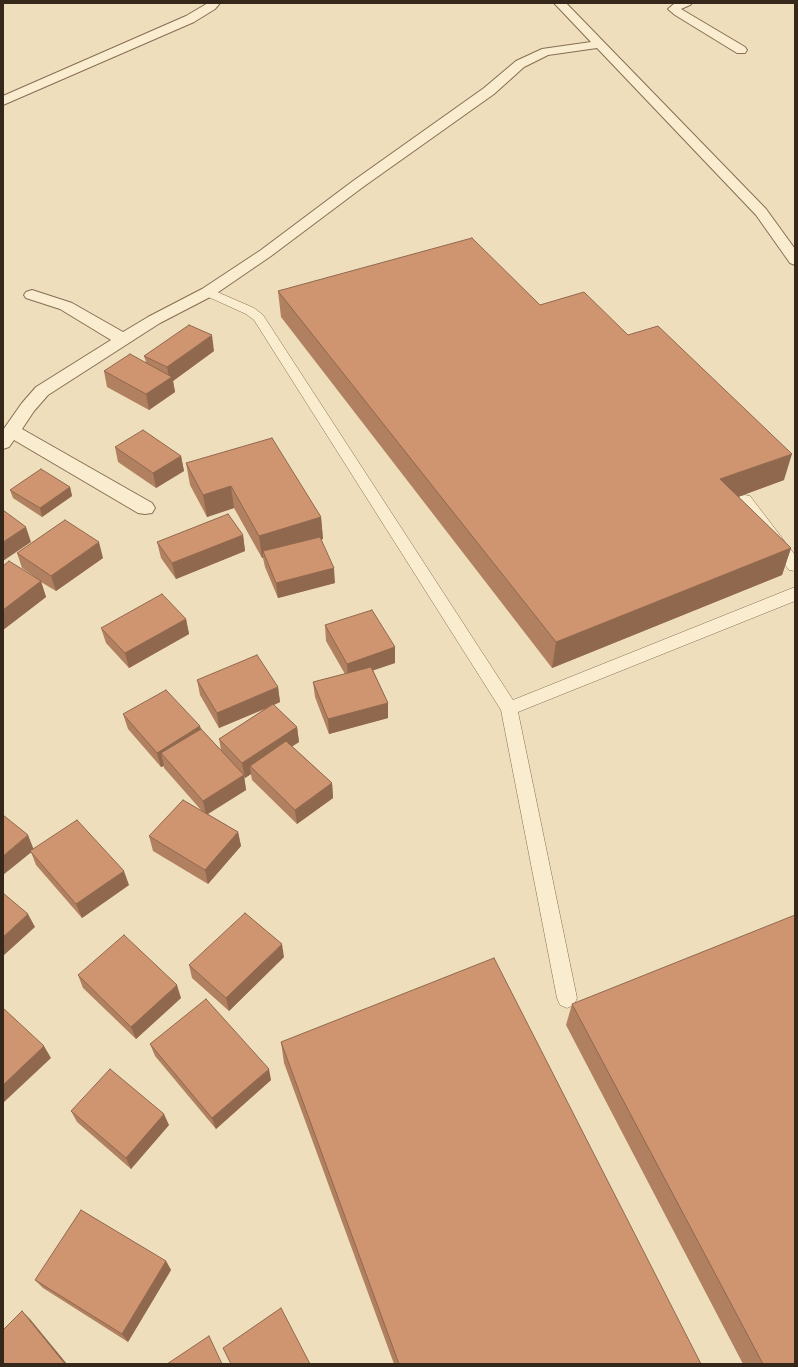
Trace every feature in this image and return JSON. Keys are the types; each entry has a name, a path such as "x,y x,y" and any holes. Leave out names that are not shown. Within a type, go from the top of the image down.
{"street":[{"path":"3,101 190,19 211,7 214,3"},
{"path":"560,3 761,212 795,260"},
{"path":"686,3 674,8 679,13 741,50"},
{"path":"145,508 8,430 42,391 122,339 154,320 208,292 478,99 520,64 533,56 546,52 600,44"},
{"path":"32,295 66,306 122,339"}],"lane":[{"path":"208,292 250,311 259,318 508,709 567,998"},
{"path":"745,500 795,566"},
{"path":"508,709 789,597 795,593"}],"building":[{"path":"472,238 540,305 584,292 628,335 658,326 792,454 720,479 791,548 556,642 278,291"},
{"path":"189,325 212,335 167,367 144,356"},
{"path":"130,354 172,377 146,394 104,371"},
{"path":"143,430 181,456 153,473 115,447"},
{"path":"272,438 321,517 259,536 231,486 203,495 186,463"},
{"path":"41,469 70,487 40,508 10,490"},
{"path":"3,510 26,527 3,542"},
{"path":"228,514 243,535 172,563 157,542"},
{"path":"65,520 99,542 51,576 17,553"},
{"path":"320,537 334,568 276,583 263,551"},
{"path":"9,561 41,581 3,610 3,566"},
{"path":"162,594 186,619 125,653 101,628"},
{"path":"372,610 395,647 347,664 325,625"},
{"path":"257,655 278,687 217,713 197,680"},
{"path":"371,667 388,703 328,719 313,682"},
{"path":"166,690 200,726 157,753 123,714"},
{"path":"273,704 297,727 242,763 219,739"},
{"path":"201,729 244,775 203,801 161,753"},
{"path":"286,741 332,783 295,810 250,766"},
{"path":"183,800 238,832 205,870 149,836"},
{"path":"3,815 28,835 3,856"},
{"path":"77,820 124,871 76,904 30,851"},
{"path":"3,893 28,914 3,937"},
{"path":"245,913 282,944 226,998 189,965"},
{"path":"795,915 795,1364 763,1364 572,1004"},
{"path":"124,935 177,985 131,1027 78,975"},
{"path":"494,958 701,1364 399,1364 281,1042"},
{"path":"206,999 269,1069 212,1118 150,1044"},
{"path":"3,1008 44,1046 3,1085"},
{"path":"110,1069 164,1114 126,1158 71,1111"},
{"path":"81,1210 166,1261 122,1334 35,1280"},
{"path":"281,1308 310,1364 231,1364 223,1348"},
{"path":"22,1311 65,1364 3,1364 3,1330"},
{"path":"209,1336 222,1364 167,1364"}]}
